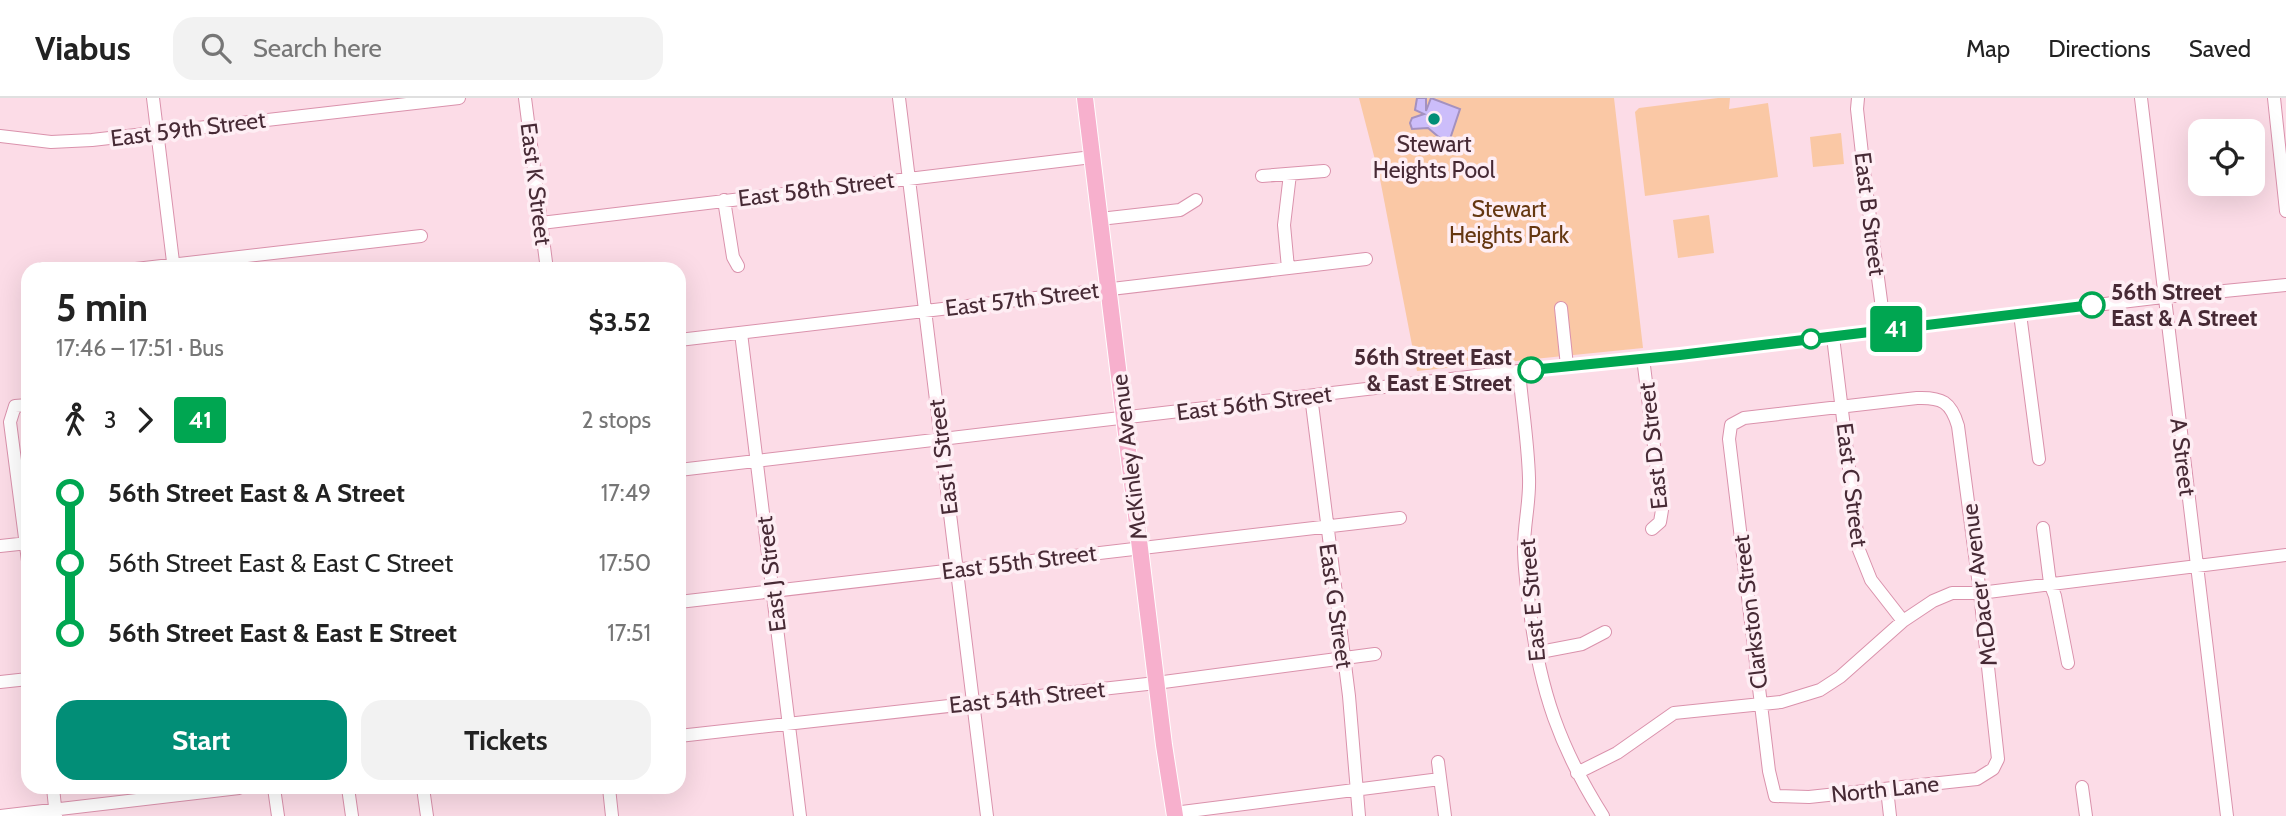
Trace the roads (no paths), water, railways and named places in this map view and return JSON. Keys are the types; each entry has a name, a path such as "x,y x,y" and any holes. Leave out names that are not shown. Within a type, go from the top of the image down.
{"main road":[{"name":"McKinley Avenue","path":"1085,98 1174,815"}],"street":[{"path":"153,98 173,262"},
{"path":"340,98 341,112"},
{"name":"East 59th Street","path":"0,136 64,142 459,98"},
{"name":"East K Street","path":"525,98 546,262"},
{"name":"East I Street","path":"899,98 987,816"},
{"name":"East B Street","path":"1858,98 1864,172 1885,331"},
{"name":"A Street","path":"2141,98 2227,816"},
{"path":"2274,98 2286,211"},
{"name":"East 58th Street","path":"541,223 1092,157"},
{"path":"1262,176 1324,170"},
{"path":"1288,268 1284,225 1290,174"},
{"path":"724,200 733,257 738,266"},
{"path":"1100,219 1180,210 1196,200"},
{"path":"214,262 421,236"},
{"name":"East 57th Street","path":"686,339 1366,259"},
{"name":"East 56th Street","path":"686,469 1519,371 2286,285"},
{"path":"1560,308 1567,366"},
{"path":"2020,314 2039,459"},
{"name":"East J Street","path":"741,332 800,816"},
{"name":"East C Street","path":"1833,337 1856,538 1861,561 1871,580 1903,621"},
{"name":"East D Street","path":"1643,358 1662,510 1661,522 1652,529"},
{"name":"East E Street","path":"1519,371 1529,474 1525,568 1535,653 1552,715 1577,773 1603,816"},
{"name":"East G Street","path":"1311,396 1342,658 1349,696 1359,816"},
{"name":"McDacer Avenue","path":"1842,406 1922,398 1947,403 1952,411 1959,433 1998,746 1998,759 1993,769"},
{"path":"21,406 15,406 10,417 10,439 21,506"},
{"name":"Clarkston Street","path":"1775,796 1769,771 1728,439 1734,422 1744,418 1842,406"},
{"name":"East 55th Street","path":"686,601 1401,518"},
{"path":"2043,528 2050,583 2056,599 2068,663"},
{"path":"0,546 21,544"},
{"path":"1577,773 1617,753 1670,715 1800,698 1830,684 1903,621 1946,595 2286,555"},
{"path":"1535,653 1583,644 1605,632"},
{"name":"East 54th Street","path":"686,735 1156,682 1375,654"},
{"path":"0,682 21,680"},
{"path":"1438,762 1445,816"},
{"name":"North Lane","path":"1775,796 1792,798 1977,779 1993,769"},
{"path":"1174,815 1440,779"},
{"path":"2082,787 2086,816"},
{"path":"1887,789 1890,816"},
{"path":"54,794 56,813"},
{"path":"0,816 56,813 195,794"},
{"path":"275,794 278,816"},
{"path":"349,794 352,816"},
{"path":"424,794 427,816"},
{"path":"610,794 612,816"}],"place":[{"name":"Stewart Heights Pool","path":"1434,119"},
{"name":"56th Street East & A Street","path":"2092,305"},
{"name":"56th Street East & East E Street","path":"1531,370"}],"park label":[{"name":"Stewart Heights Park","path":"1509,222"}]}
